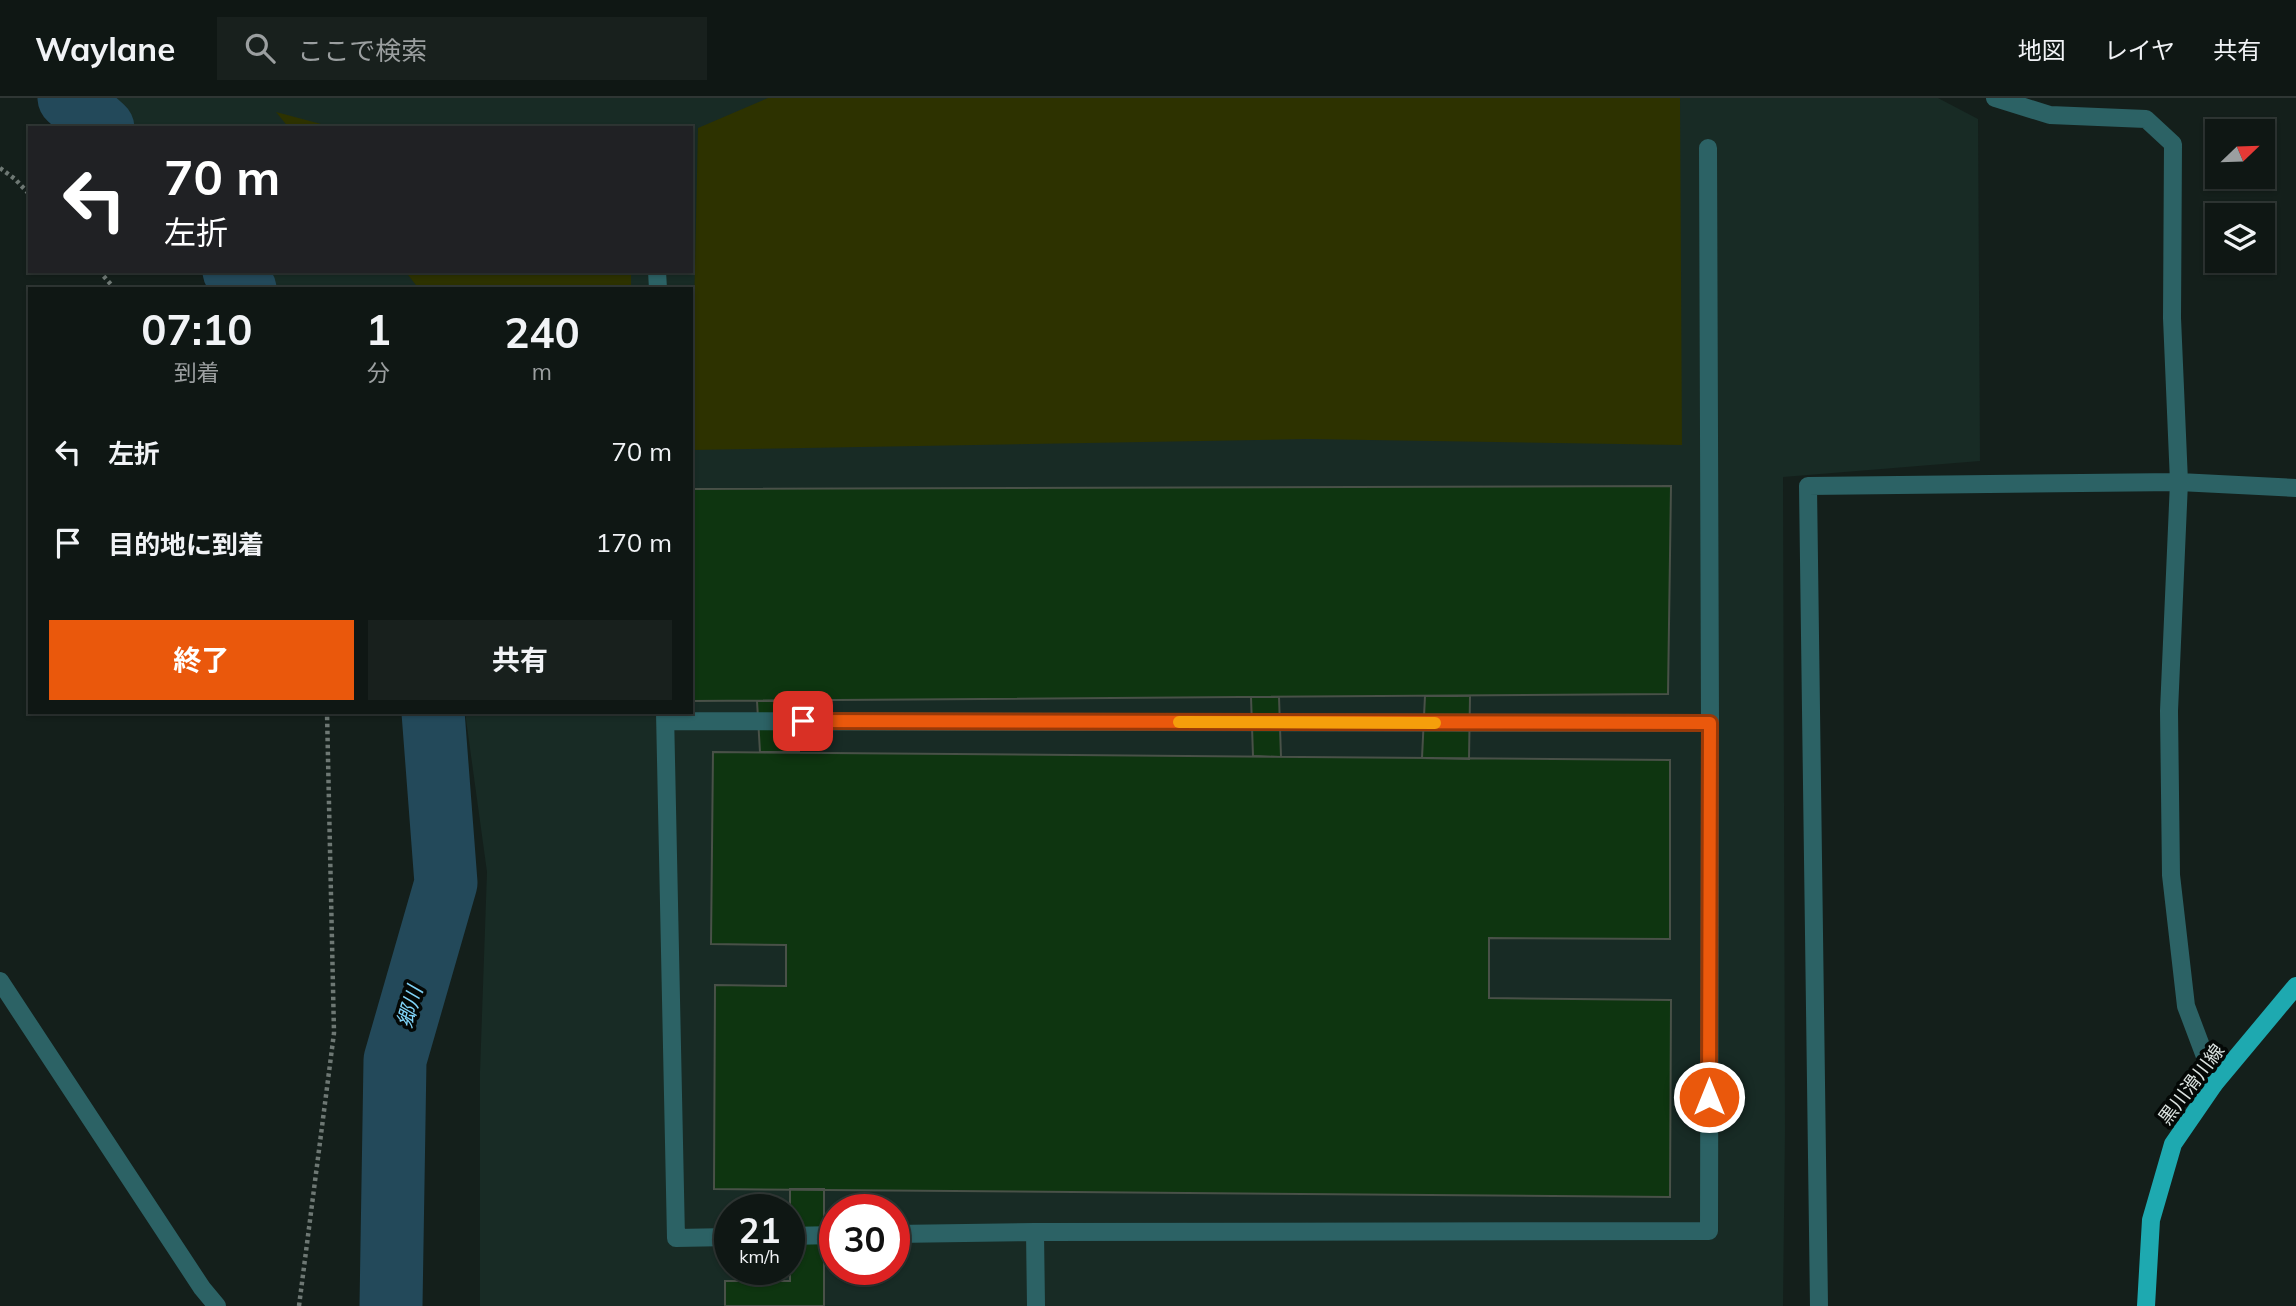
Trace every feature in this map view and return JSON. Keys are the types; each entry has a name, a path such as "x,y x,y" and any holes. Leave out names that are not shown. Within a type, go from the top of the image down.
{"main road":[{"name":"黒川滑川線","path":"2146,1306 2151,1220 2172,1144 2215,1083 2296,986"}],"street":[{"path":"1995,98 2050,115 2146,118 2174,144 2172,318 2179,482 2169,711 2171,875 2186,1006 2215,1083"},
{"path":"910,1234 1709,1231 1708,148"},
{"path":"1819,1306 1808,486 2179,482 2296,488"},
{"path":"714,1237 676,1238 665,716 1710,723"},
{"path":"0,981 202,1288 217,1306"},
{"path":"1035,1232 1036,1306"}],"path":[{"path":"0,168 28,193"},
{"path":"101,273 113,287"},
{"path":"299,1306 334,1033 327,714"}],"shaded area":[{"path":"103,98 1938,98 1978,119 1980,461 1783,477 1783,1306 480,1306 480,1072 487,872 465,714 693,714 693,287 275,287 264,273 693,273 693,126 130,126"}],"green space":[{"path":"768,98 1680,98 1682,445 1307,439 693,450 698,128"},
{"path":"276,112 328,126 287,126"},
{"path":"407,273 631,273 631,287 417,287"}],"building":[{"path":"1671,486 1668,694 693,701 693,489"},
{"path":"1425,696 1470,696 1469,759 1422,758"},
{"path":"1251,697 1279,697 1281,757 1253,756"},
{"path":"757,701 799,701 799,752 760,752"},
{"path":"713,752 1670,760 1670,939 1489,938 1489,998 1671,1000 1670,1197 714,1189 715,985 786,986 786,945 711,944"},
{"path":"790,1189 824,1189 824,1194 819,1194 819,1285 824,1285 824,1306 725,1306 725,1285 805,1285 805,1194 790,1194"}],"waterway":[{"name":"郷川","path":"69,98 101,126"},
{"name":"郷川","path":"235,273 244,287"},
{"name":"郷川","path":"391,1306 395,1060 446,883 433,714"}],"slow traffic":[{"path":"1179,722 1435,723"}],"route":[{"path":"803,721 1710,723 1709,1097"}]}
